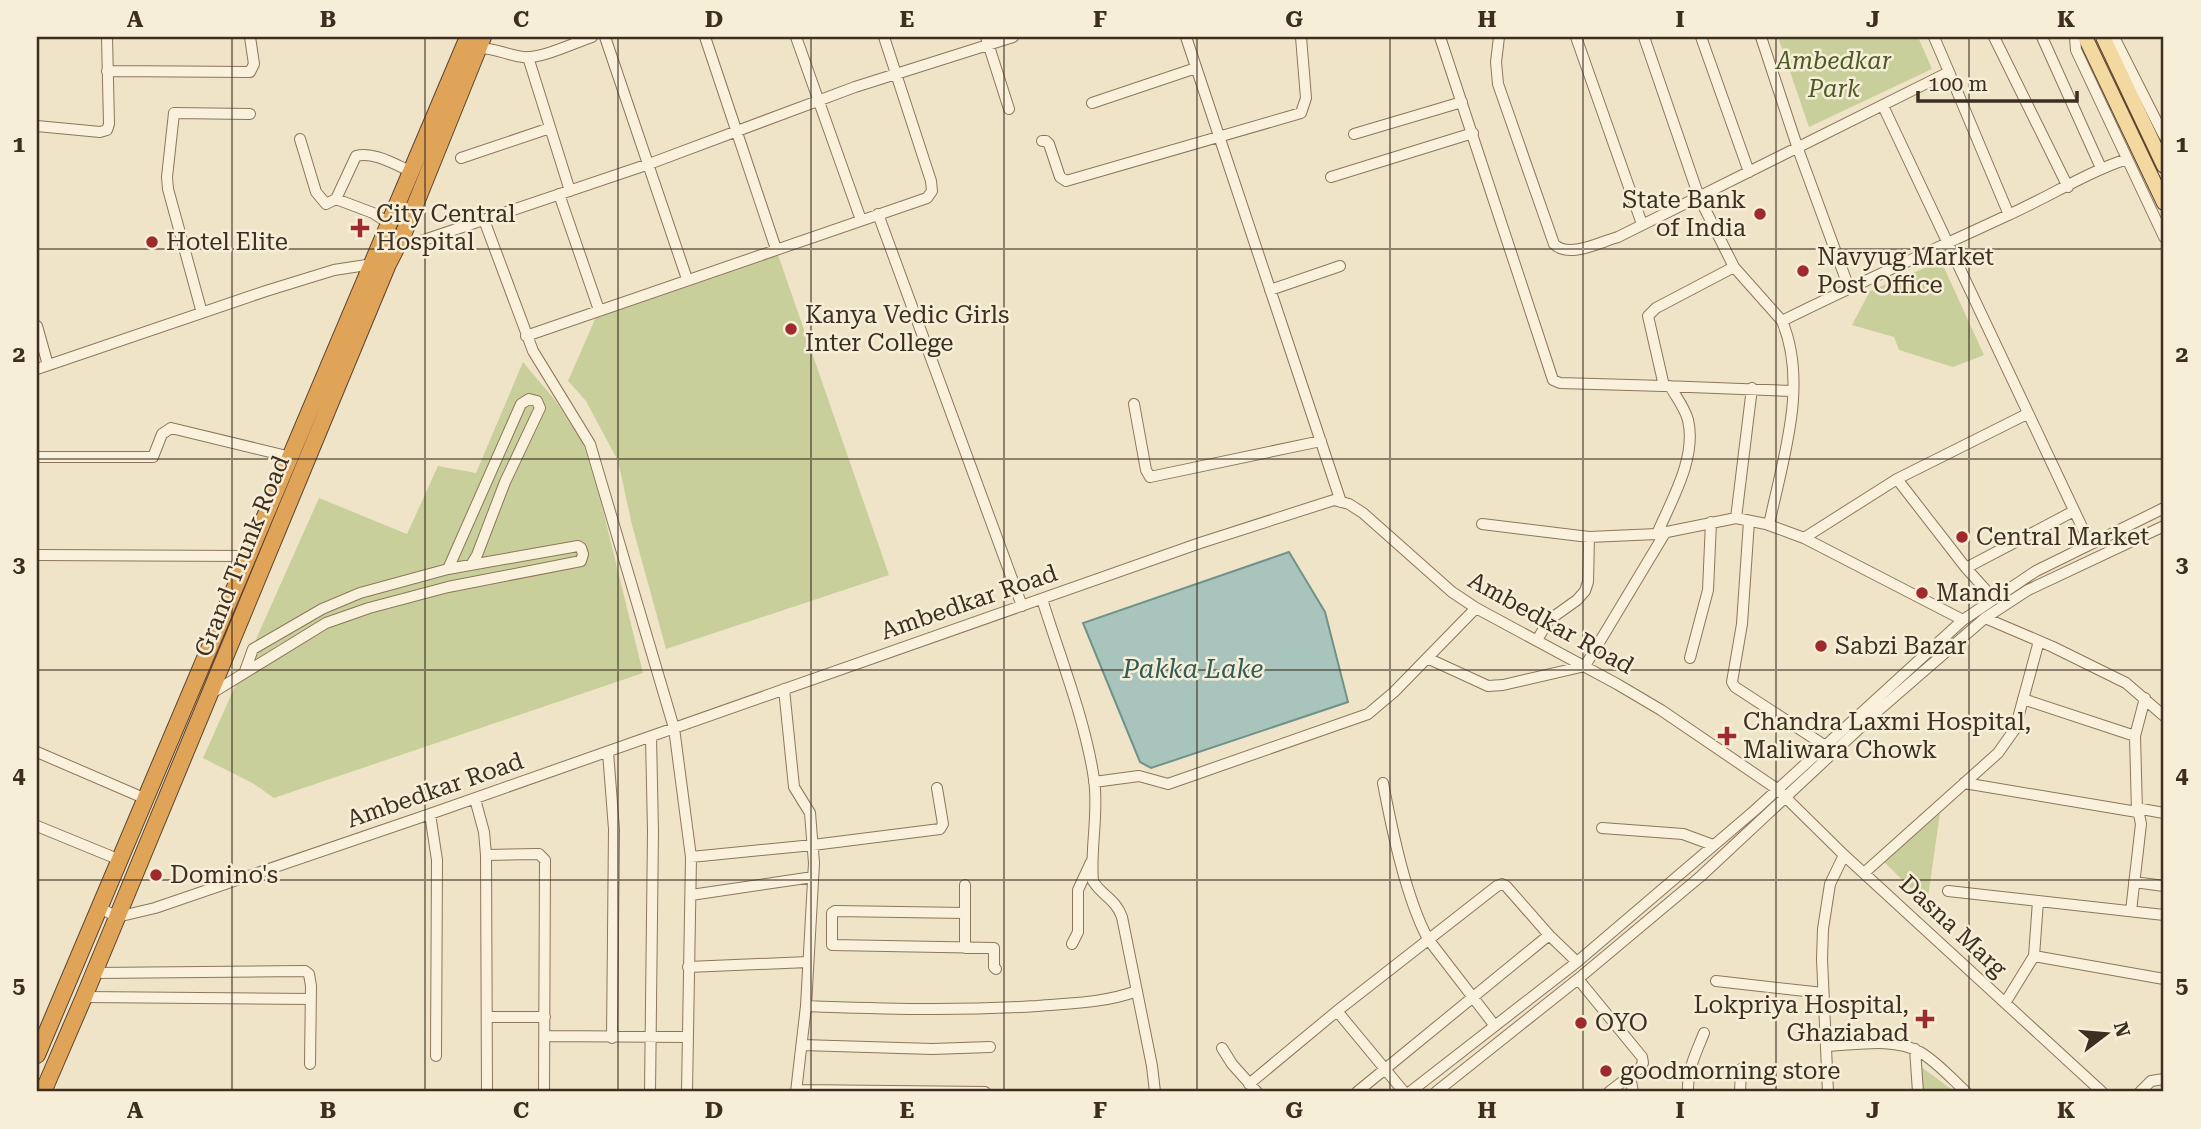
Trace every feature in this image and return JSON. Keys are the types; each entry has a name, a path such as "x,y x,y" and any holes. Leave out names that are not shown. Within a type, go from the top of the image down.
{"highway":[{"name":"Grand Trunk Road","path":"37,1055 246,556 291,457 401,196 476,40"},
{"name":"Grand Trunk Road","path":"43,1092 85,997 388,264 403,235 476,40"},
{"path":"177,722 195,728"}],"main road":[{"path":"2085,37 2164,203"},
{"path":"2103,37 2164,166"}],"street":[{"path":"37,126 100,132 107,130 107,37"},
{"path":"107,71 250,72 254,65 250,37"},
{"path":"476,40 493,48 528,57 592,37"},
{"path":"605,37 687,279"},
{"path":"705,37 776,249"},
{"path":"796,37 821,100 861,220"},
{"path":"526,336 927,198 932,191 884,37"},
{"path":"403,235 405,241 418,242 649,164 987,41 1013,37"},
{"path":"1186,37 1341,502"},
{"path":"1042,141 1049,144 1059,177 1066,181 1301,113 1306,98 1301,37"},
{"path":"1440,37 1553,380 1573,384 1792,391"},
{"path":"1499,37 1496,62 1498,84 1554,244 1569,251 1618,237 1949,72"},
{"path":"1576,37 1642,224"},
{"path":"1644,37 1699,197 1734,267 1782,321 1793,361 1788,433 1769,525"},
{"path":"1701,37 1749,172"},
{"path":"1761,37 1798,149 1849,288"},
{"path":"1934,37 2009,215"},
{"path":"1994,37 2068,187"},
{"path":"2042,37 2101,168"},
{"path":"2075,37 2076,50 2164,237"},
{"path":"2114,37 2164,136"},
{"path":"987,41 1009,108"},
{"path":"528,57 599,310"},
{"path":"1092,103 1196,68"},
{"path":"1354,134 1462,102"},
{"path":"1883,106 2090,544"},
{"path":"202,313 168,189 174,113 250,114"},
{"path":"461,158 550,128"},
{"path":"1331,177 1473,133"},
{"path":"300,139 320,199 326,204 336,200 373,214 390,224"},
{"path":"336,200 356,156 371,155 412,172"},
{"path":"1782,321 2068,187 2101,168 2127,159"},
{"path":"878,214 1022,606"},
{"path":"484,220 526,336 590,444 674,728 691,856 687,1092"},
{"path":"37,327 42,367 334,270 373,264"},
{"path":"1270,290 1340,266"},
{"path":"1427,658 1488,686 1585,666 1661,533 1689,443 1688,419 1667,386 1648,316 1656,308 1734,267"},
{"path":"1735,518 1752,388"},
{"path":"449,569 521,404 529,399 537,401 540,408 505,482 471,565"},
{"path":"1134,404 1146,470 1150,477 1321,441"},
{"path":"1804,538 1897,479 2027,414"},
{"path":"37,457 153,457 162,435 171,428 291,457"},
{"path":"1897,479 1966,568 1994,599"},
{"name":"Ambedkar Road","path":"117,917 155,908 475,799 1042,599 1334,500 1349,504 1363,513 1452,592 1476,608 1661,710 1781,793"},
{"path":"1436,1092 1578,979 1700,876 1824,745 1963,620 2036,571 2164,508"},
{"path":"1966,568 2074,511"},
{"path":"1482,524 1589,537 1661,533 1735,518 1769,525 1804,538 1963,620"},
{"path":"1749,521 1742,624 1732,682 1735,687 1824,745"},
{"path":"1690,658 1708,590 1711,522"},
{"path":"1410,1092 1577,962 1713,845 1781,793 1985,618 2028,590 2164,526"},
{"path":"1537,640 1549,620 1585,591 1588,582 1589,537"},
{"path":"210,694 326,623 369,608 448,587 581,561 581,548 578,546 449,569 360,593 322,609 253,649 245,671"},
{"path":"37,555 246,556"},
{"path":"1042,599 1070,686 1094,782 1093,881 1115,902 1122,916 1155,1092"},
{"path":"1094,782 1139,776 1168,784 1368,714 1380,706 1476,608"},
{"path":"1985,618 2126,683 2164,716"},
{"path":"1864,873 2009,740 2015,729 2039,641"},
{"path":"785,690 794,787 809,808 813,845 806,1006 796,1091 985,1092"},
{"path":"2131,911 2141,824 2137,810 2135,736 2145,698"},
{"path":"2023,699 2135,736"},
{"path":"650,1092 653,831 651,737"},
{"path":"37,752 146,799"},
{"path":"608,752 614,829 612,1038"},
{"path":"1383,783 1413,902 1428,939 1495,1026"},
{"path":"1964,783 2164,813"},
{"path":"691,856 813,845 940,829 943,824 937,788"},
{"name":"Dasna Marg","path":"1781,793 1844,855 2102,1092"},
{"path":"475,799 484,832 486,855 487,1092"},
{"path":"430,814 438,860 436,1056"},
{"path":"37,826 120,860"},
{"path":"1602,828 1683,834 1713,845"},
{"path":"486,855 539,854 545,860 544,1092"},
{"path":"1828,1092 1822,939 1830,884 1844,855"},
{"path":"1072,944 1079,932 1079,885 1093,860"},
{"path":"691,895 813,877"},
{"path":"2134,882 2164,886"},
{"path":"1222,1048 1253,1088 1337,1011 1502,884 1577,962"},
{"path":"965,885 965,948"},
{"path":"1948,891 2164,915"},
{"path":"2005,1003 2034,956 2038,901"},
{"path":"100,908 117,917"},
{"path":"965,914 835,911 831,916 832,945 994,948 996,969"},
{"path":"810,928 832,928"},
{"path":"1357,1092 1549,935"},
{"path":"2034,956 2164,979"},
{"path":"688,967 808,962"},
{"path":"94,973 300,970 309,974 310,1064"},
{"path":"1578,979 1642,1058 1640,1068 1609,1092"},
{"path":"1716,981 1824,993"},
{"path":"806,1006 976,1010 1105,1001 1137,991"},
{"path":"85,997 310,999"},
{"path":"1337,1011 1404,1092"},
{"path":"488,1017 545,1017"},
{"path":"1688,1092 1691,1064 1704,1033"},
{"path":"545,1036 688,1037"},
{"path":"1826,1046 1884,1043 1903,1045 1915,1049 1966,1092"},
{"path":"802,1045 932,1049 990,1047"},
{"path":"1915,1049 1918,1092"},
{"path":"1740,1092 1741,1069"},
{"path":"1629,1076 1633,1092"},
{"path":"2140,1092 2151,1081 2164,1079"}],"green space":[{"name":"Ambedkar Park","path":"1778,37 1918,37 1932,69 1809,127"},
{"path":"776,249 889,575 666,649 632,525 618,461 586,401 568,381 599,310"},
{"path":"1941,261 1984,355 1953,367 1899,350 1894,337 1852,325 1870,291"},
{"path":"523,362 555,400 583,443 600,498 643,673 274,798 254,784 203,758 319,498 407,534 438,466 476,473"},
{"path":"1940,813 1927,904 1883,861"},
{"path":"1920,1066 1955,1092 1922,1092"}],"water":[{"name":"Pakka Lake","path":"1289,552 1325,612 1348,702 1151,768 1140,762 1083,623"}],"place":[{"name":"State Bank of India","path":"1760,214"},
{"name":"City Central Hospital","path":"360,228"},
{"name":"Hotel Elite","path":"152,242"},
{"name":"Navyug Market Post Office","path":"1803,271"},
{"name":"Kanya Vedic Girls Inter College","path":"791,329"},
{"name":"Central Market","path":"1962,537"},
{"name":"Mandi","path":"1922,593"},
{"name":"Sabzi Bazar","path":"1821,646"},
{"name":"Chandra Laxmi Hospital, Maliwara Chowk","path":"1727,736"},
{"name":"Domino's","path":"156,875"},
{"name":"Lokpriya Hospital, Ghaziabad","path":"1925,1019"},
{"name":"OYO","path":"1581,1023"},
{"name":"goodmorning store","path":"1606,1071"}]}
